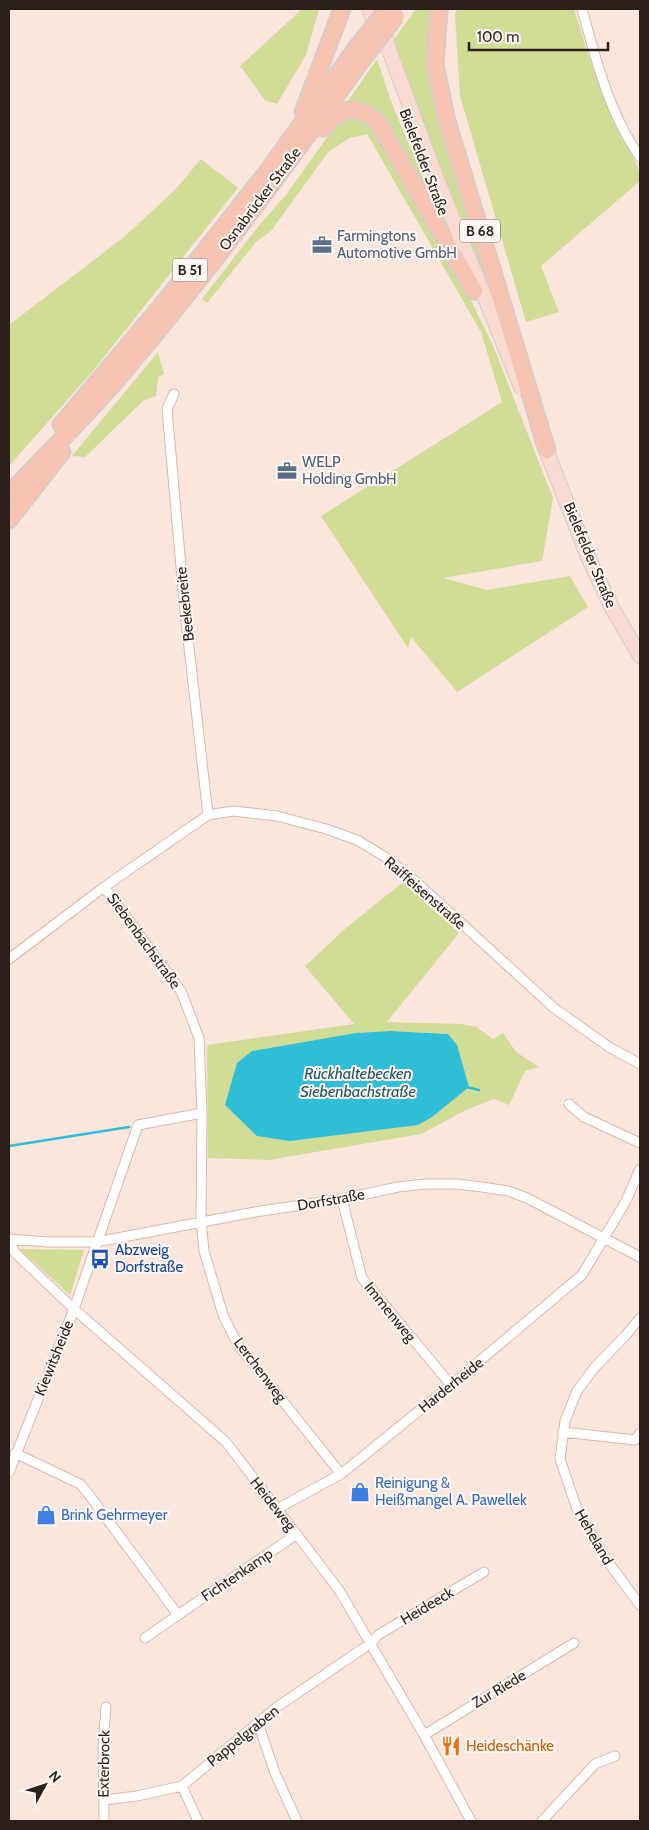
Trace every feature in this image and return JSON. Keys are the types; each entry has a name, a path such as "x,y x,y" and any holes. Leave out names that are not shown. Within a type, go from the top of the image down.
{"highway":[{"path":"294,135 342,9"},
{"name":"B 68","path":"438,9 435,65 447,121 547,450"},
{"name":"Osnabrücker Straße","path":"9,482 126,349 267,172 294,135 395,11"},
{"name":"Osnabrücker Straße","path":"9,494 92,407 198,281 295,153 360,53"},
{"name":"B 68","path":"295,153 313,140 331,117 341,111 354,109 368,114 378,122 474,291"},
{"path":"9,520 134,359"}],"main road":[{"name":"Bielefelder Straße","path":"370,9 382,51 474,291 547,450"},
{"name":"Bielefelder Straße","path":"380,9 388,46 436,177 547,450 588,557 612,608 640,656"}],"street":[{"path":"582,9 602,78 627,139 640,157"},
{"name":"Beekebreite","path":"174,394 167,409 208,816"},
{"name":"Raiffeisenstraße","path":"9,959 104,887 208,816 234,811 277,816 326,829 357,840 387,858 414,880 554,1008 609,1047 640,1064"},
{"name":"Siebenbachstraße","path":"104,887 181,992 199,1038 202,1113 201,1221"},
{"path":"569,1104 584,1117 640,1143"},
{"path":"96,1242 138,1125 202,1113"},
{"name":"Harderheide","path":"276,1509 341,1474 582,1275 626,1201 640,1169"},
{"name":"Dorfstraße","path":"9,1240 96,1242 201,1221 342,1200 398,1187 457,1184 508,1191 527,1198 640,1257"},
{"name":"Immenweg","path":"342,1200 362,1278 451,1385"},
{"name":"Lerchenweg","path":"201,1221 204,1251 223,1314 238,1345 341,1474"},
{"name":"Heideweg","path":"9,1240 15,1253 74,1309 226,1442 339,1590 424,1735 471,1821"},
{"name":"Kiewitsheide","path":"9,1472 74,1309 96,1242"},
{"name":"Heheland","path":"640,1318 595,1367 577,1391 565,1421 560,1459 578,1512 608,1562 640,1605"},
{"path":"563,1432 635,1440 640,1433"},
{"path":"16,1453 80,1484 178,1615"},
{"name":"Fichtenkamp","path":"145,1638 297,1534"},
{"name":"Heideeck","path":"370,1643 378,1636 484,1572"},
{"name":"Pappelgraben","path":"104,1800 137,1796 182,1786 277,1707 370,1643"},
{"name":"Zur Riede","path":"424,1735 574,1643"},
{"name":"Exterbrock","path":"104,1821 103,1745 106,1707"},
{"path":"258,1723 275,1772 297,1821"},
{"path":"542,1821 595,1764 615,1756"},
{"path":"182,1786 198,1821"}],"green space":[{"path":"302,9 319,9 306,55 277,104 265,100 240,66"},
{"path":"416,9 428,9 431,13 488,273 481,275 402,71 394,39"},
{"path":"457,9 574,9 609,111 618,132 634,159 639,174 640,181 541,266 559,312 526,322 460,96 455,15"},
{"path":"377,59 392,104 447,235 384,125 345,105"},
{"path":"350,118 365,122 378,139 466,291 492,343 553,498 542,561 443,578 487,590 570,576 588,607 457,692 411,637 408,648 321,516 502,402 481,332 367,134 350,138 329,151 271,231 256,242 207,303 202,299 261,223 286,195 333,129"},
{"path":"201,159 238,188 93,371 9,466 9,325 124,237 175,190"},
{"path":"158,352 164,374 158,377 156,396 144,400 85,457 72,456"},
{"path":"403,882 459,933 387,1022 461,1024 476,1027 493,1039 503,1033 516,1052 539,1067 525,1071 509,1105 494,1099 466,1110 421,1134 269,1160 208,1158 207,1045 354,1024 305,966 346,928","holes":["390,1031 448,1034 252,1052 356,1033"]},
{"path":"19,1249 84,1250 70,1295"}],"water":[{"name":"Rückhaltebecken Siebenbachstraße","path":"390,1031 448,1034 457,1045 469,1087 432,1117 418,1125 290,1141 257,1136 225,1105 237,1063 252,1051 356,1033"}],"waterway":[{"path":"466,1087 479,1090"},
{"path":"9,1146 129,1127"}],"place":[{"name":"Farmingtons Automotive GmbH","path":"322,245"},
{"name":"WELP Holding GmbH","path":"287,471"},
{"name":"Abzweig Dorfstraße","path":"100,1259"},
{"name":"Reinigung & Heißmangel A. Pawellek","path":"360,1492"},
{"name":"Brink Gehrmeyer","path":"46,1515"},
{"name":"Heideschänke","path":"451,1746"}]}
